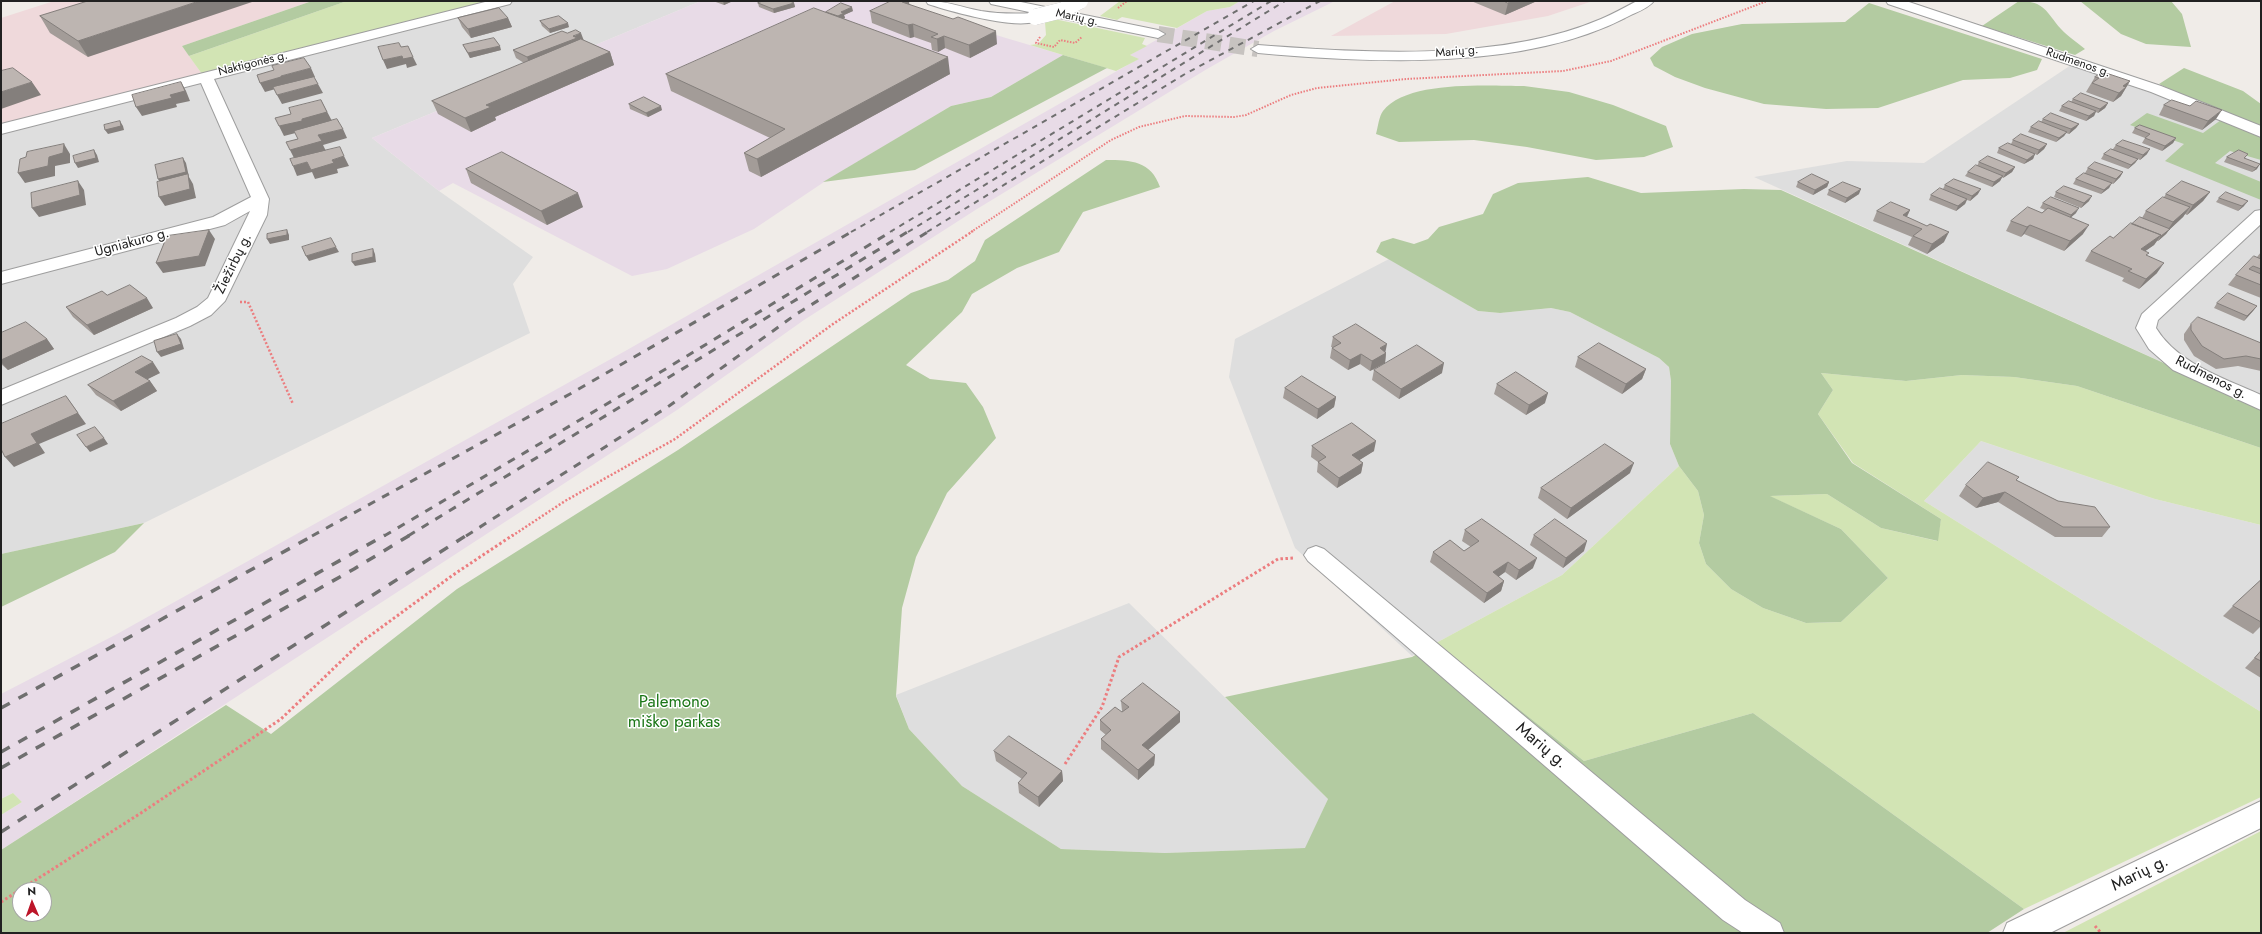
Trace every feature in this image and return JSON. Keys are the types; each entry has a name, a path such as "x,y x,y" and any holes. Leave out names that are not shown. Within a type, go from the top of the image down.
{"street":[{"name":"Naktigonės g.","path":"1,129 505,1"},
{"path":"933,1 967,13 988,18 1008,19 1035,17 1063,10 1080,1"},
{"name":"Marių g.","path":"996,1 1158,34"},
{"name":"Marių g.","path":"1258,49 1314,54 1400,56 1508,48 1561,37 1599,25 1632,10 1646,1"},
{"name":"Rudmenos g.","path":"1893,1 2156,89 2261,132"},
{"path":"205,76 260,199"},
{"name":"Ugniakuro g.","path":"1,278 219,221 260,199"},
{"name":"Žiežirbų g.","path":"1,398 183,322 204,311 216,301 258,215 260,199"},
{"name":"Rudmenos g.","path":"2261,215 2149,318 2146,328 2156,345 2180,365 2261,403"},
{"name":"Marių g.","path":"1316,555 1734,910 1769,933"},
{"name":"Marių g.","path":"2018,933 2261,814"}],"path":[{"path":"1,902 142,813 282,719 360,644 453,575 566,501 674,439 833,324 1111,140 1139,127 1185,116 1202,115 1234,117 1246,115 1291,95 1317,88 1406,79 1513,75 1563,71 1610,61 1767,1"},
{"path":"1036,43 1054,47 1060,40 1075,43 1081,37 1088,38"},
{"path":"216,301 248,302 293,404"},
{"path":"1065,764 1102,707 1119,657 1278,560 1316,555"}],"shaded area":[{"path":"54,1 312,1 182,46 202,74 1,132 1,18"},
{"path":"492,1 701,1 372,138 439,191 533,257 513,284 530,333 144,523 1,554 1,132"},
{"path":"701,1 882,1 1063,55 991,97 951,106 824,182 754,229 667,269 632,276 453,183 439,191 372,138"},
{"path":"1240,1 1335,1 1274,31 1207,69 977,209 804,320 677,410 1,850 1,815 22,802 13,793 1,799 1,694 117,634 627,350 1138,59 1130,55 1207,11 1230,7"},
{"path":"1395,1 1593,1 1548,16 1446,34 1331,36"},
{"path":"2071,65 2261,131 2261,407 1754,177 1847,161 1924,163"},
{"path":"1389,259 1478,311 1500,313 1551,308 1570,312 1659,358 1669,367 1671,381 1670,444 1679,466 1562,575 1412,656 1295,548 1229,377 1235,339"},
{"path":"1981,441 2155,499 2261,525 2261,712 1924,501"},
{"path":"1129,603 1328,799 1306,848 1165,853 1061,849 962,786 909,729 896,695"}],"green space":[{"path":"312,1 347,1 189,56 182,46"},
{"path":"347,1 492,1 202,74 189,56"},
{"path":"1120,1 1240,1 1230,7 1207,11 1177,28 1122,17 1117,20 1100,16"},
{"path":"2019,1 2040,5 2063,32 2085,49 2075,55 1982,26"},
{"path":"2080,1 2171,1 2182,14 2191,47 2146,44 2121,34"},
{"path":"1869,3 2042,59 2037,70 2010,78 1963,80 1878,108 1826,109 1764,104 1705,88 1675,77 1654,66 1650,58 1662,47 1692,34 1742,24 1845,22"},
{"path":"1054,19 1145,38 1142,44 1147,46 1130,55 1139,59 1116,71 1030,45 1038,44 1046,35 1045,22"},
{"path":"1063,55 1107,68 915,170 823,182 951,106 991,97"},
{"path":"2184,68 2243,91 2261,104 2261,126 2187,97 2159,84"},
{"path":"1524,86 1569,92 1613,105 1666,126 1673,147 1644,157 1596,160 1527,147 1474,140 1399,142 1376,134 1383,111 1394,101 1410,94 1428,89 1449,87"},
{"path":"2147,113 2203,133 2221,120 2261,137 2261,160 2230,151 2215,163 2261,182 2261,200 2165,161 2184,144 2130,125"},
{"name":"Palemono miško parkas","path":"1106,160 1132,162 1146,167 1156,178 1160,187 1083,212 1059,252 1017,268 972,294 962,312 906,365 930,379 966,383 983,407 996,438 947,493 916,557 902,608 896,696 909,729 962,786 1061,849 1165,853 1305,848 1328,799 1225,697 1412,657 1436,643 1584,761 1753,713 2024,909 1987,933 1,933 1,850 226,705 271,734 457,589 678,450 911,293 948,280 975,261 985,240"},
{"path":"1588,177 1641,193 1744,189 1781,190 2261,407 2261,448 2077,386 2014,377 1962,375 1906,381 1821,373 1833,390 1818,414 1852,463 1941,519 1938,541 1881,528 1827,494 1770,496 1841,529 1888,578 1841,622 1806,623 1763,608 1731,589 1706,564 1699,543 1704,515 1698,491 1679,466 1670,444 1671,381 1669,367 1659,358 1570,312 1551,308 1500,313 1478,311 1376,252 1381,242 1393,238 1414,244 1428,239 1439,227 1483,214 1493,194 1518,183"},
{"path":"1821,373 1906,381 1962,375 2014,377 2077,386 2261,448 2261,525 2155,499 1981,441 1924,501 2261,712 2261,797 2024,909 1753,713 1584,761 1436,643 1562,575 1679,466 1698,491 1704,515 1699,543 1706,564 1731,589 1763,608 1806,623 1841,622 1888,578 1841,529 1769,496 1827,494 1881,528 1937,541 1941,519 1853,463 1818,414 1833,390"},
{"path":"144,523 115,552 1,607 1,554"},
{"path":"13,793 22,802 1,815 1,799"},
{"path":"2261,831 2261,933 2063,933"}],"building":[{"path":"88,1 199,1 78,41 40,16"},
{"path":"763,1 790,1 794,3 773,9 758,3"},
{"path":"891,1 903,1 902,2 953,19 958,17 996,31 969,45 944,36 937,39 931,37 938,34 913,24 908,25 870,11"},
{"path":"841,3 852,7 841,12 844,13 838,16 826,12"},
{"path":"499,8 508,18 468,29 458,18"},
{"path":"814,8 948,57 757,159 744,153 785,129 666,74"},
{"path":"559,16 568,23 549,29 540,21"},
{"path":"576,30 581,33 573,36 577,38 527,57 513,50 562,31 567,33"},
{"path":"494,38 500,46 468,53 463,45"},
{"path":"581,39 610,52 486,105 491,107 465,118 432,101"},
{"path":"399,43 401,47 408,46 413,57 403,59 402,56 383,60 378,47"},
{"path":"304,58 311,68 260,83 257,75 274,70 272,66"},
{"path":"13,68 32,82 1,92 1,71"},
{"path":"2103,72 2130,81 2123,86 2126,87 2119,93 2092,83 2099,78 2095,77"},
{"path":"314,77 318,84 277,95 273,87"},
{"path":"181,82 185,91 170,95 172,98 136,107 132,95"},
{"path":"2081,93 2108,103 2100,109 2073,99"},
{"path":"644,97 661,106 646,113 629,104"},
{"path":"321,100 327,112 302,119 302,121 279,126 275,118 291,114 289,108"},
{"path":"2172,100 2190,106 2196,101 2222,110 2208,121 2164,105"},
{"path":"2069,101 2096,111 2089,116 2062,106"},
{"path":"2051,113 2079,124 2071,129 2043,119"},
{"path":"337,119 343,129 318,135 322,141 290,150 286,142 298,139 294,131"},
{"path":"120,121 121,126 105,130 104,125"},
{"path":"2039,121 2067,132 2059,138 2031,127"},
{"path":"2140,125 2176,138 2165,146 2145,138 2150,134 2135,128"},
{"path":"2021,134 2047,144 2039,150 2013,140"},
{"path":"2123,140 2150,149 2143,155 2116,145"},
{"path":"2008,143 2035,154 2027,160 1999,148"},
{"path":"64,144 63,153 49,157 48,166 18,173 20,159 26,157 27,152"},
{"path":"340,147 344,156 332,160 334,163 311,170 307,162 293,166 290,159"},
{"path":"2111,149 2138,159 2131,165 2104,154"},
{"path":"94,150 96,158 75,163 73,156"},
{"path":"2239,150 2248,154 2244,158 2260,164 2256,168 2227,157"},
{"path":"502,152 578,193 541,211 466,169"},
{"path":"1988,156 2015,167 2006,173 1979,162"},
{"path":"183,158 186,172 158,179 155,165"},
{"path":"2095,162 2123,172 2116,179 2088,168"},
{"path":"1976,165 2003,176 1994,182 1968,172"},
{"path":"2084,173 2112,183 2104,190 2076,179"},
{"path":"188,174 190,189 159,197 157,182"},
{"path":"1812,174 1829,182 1815,190 1798,182"},
{"path":"1954,179 1981,189 1972,196 1945,185"},
{"path":"78,181 80,195 32,208 31,193"},
{"path":"2182,181 2210,192 2193,205 2166,194"},
{"path":"1843,182 1861,189 1847,198 1829,190"},
{"path":"2064,186 2092,196 2084,203 2056,192"},
{"path":"1940,188 1967,199 1958,206 1931,195"},
{"path":"2226,192 2248,201 2242,206 2219,198"},
{"path":"2051,197 2079,208 2071,215 2043,203"},
{"path":"2163,197 2190,207 2173,222 2146,211"},
{"path":"1891,202 1910,210 1903,215 1927,226 1930,224 1949,232 1932,244 1913,236 1922,229 1877,211"},
{"path":"2028,207 2042,213 2048,208 2089,225 2070,241 2030,225 2027,227 2011,221"},
{"path":"2140,217 2170,229 2160,236 2161,235 2132,224"},
{"path":"2131,223 2161,235 2141,249 2149,253 2146,255 2164,263 2146,279 2128,271 2132,269 2091,251 2110,236 2113,238"},
{"path":"209,230 199,256 156,263 167,236"},
{"path":"287,230 287,235 267,239 267,234"},
{"path":"331,238 336,247 306,256 302,247"},
{"path":"373,249 373,257 352,262 352,254"},
{"path":"2254,256 2261,259 2261,269 2253,266 2249,269 2261,274 2261,285 2236,275"},
{"path":"130,285 147,298 87,325 66,307 102,291 107,295"},
{"path":"2228,293 2257,306 2247,316 2217,303"},
{"path":"2198,317 2261,343 2261,359 2246,356 2224,359 2202,346 2191,330 2191,324"},
{"path":"26,322 47,339 1,360 1,333"},
{"path":"1356,324 1387,344 1380,348 1386,353 1372,361 1361,354 1350,360 1332,348 1341,343 1333,337"},
{"path":"177,334 181,344 157,352 154,341"},
{"path":"1599,343 1646,369 1626,384 1578,357"},
{"path":"1417,345 1444,363 1401,389 1374,370"},
{"path":"142,356 153,362 135,372 150,381 113,401 88,385"},
{"path":"1516,372 1548,393 1529,405 1497,384"},
{"path":"1302,376 1336,397 1318,409 1285,388"},
{"path":"66,396 78,413 31,434 37,443 5,457 1,449 1,424"},
{"path":"1352,423 1376,441 1352,455 1363,463 1339,478 1318,462 1326,457 1312,446"},
{"path":"95,427 104,438 86,447 77,435"},
{"path":"1605,444 1634,463 1571,508 1541,488"},
{"path":"1988,462 2019,477 2016,480 2058,501 2095,507 2110,527 2063,527 2005,492 1983,498 1966,485"},
{"path":"1482,519 1537,558 1519,570 1508,562 1493,572 1504,581 1487,593 1433,552 1450,540 1464,551 1479,541 1465,530"},
{"path":"1555,519 1587,541 1566,558 1534,535"},
{"path":"2261,580 2261,622 2233,606"},
{"path":"2261,651 2261,661 2255,658"},
{"path":"1143,683 1180,712 1142,745 1155,755 1138,770 1101,739 1111,730 1100,720 1115,707 1122,712 1129,707 1121,701"},
{"path":"1009,736 1062,771 1038,797 1018,783 1027,773 994,751"}],"tunnel":[{"path":"1158,34 1258,49"}],"railway":[{"path":"851,232 1254,1"},
{"path":"890,232 1271,1"},
{"path":"908,232 1285,1"},
{"path":"927,232 1185,74 1320,1"},
{"path":"312,536 570,394 853,231"},
{"path":"384,536 659,373 892,231"},
{"path":"408,536 909,231"},
{"path":"466,536 669,406 795,315 929,231"},
{"path":"1,708 314,535"},
{"path":"1,752 385,535"},
{"path":"1,768 354,569 410,535"},
{"path":"1,832 467,535"}]}
